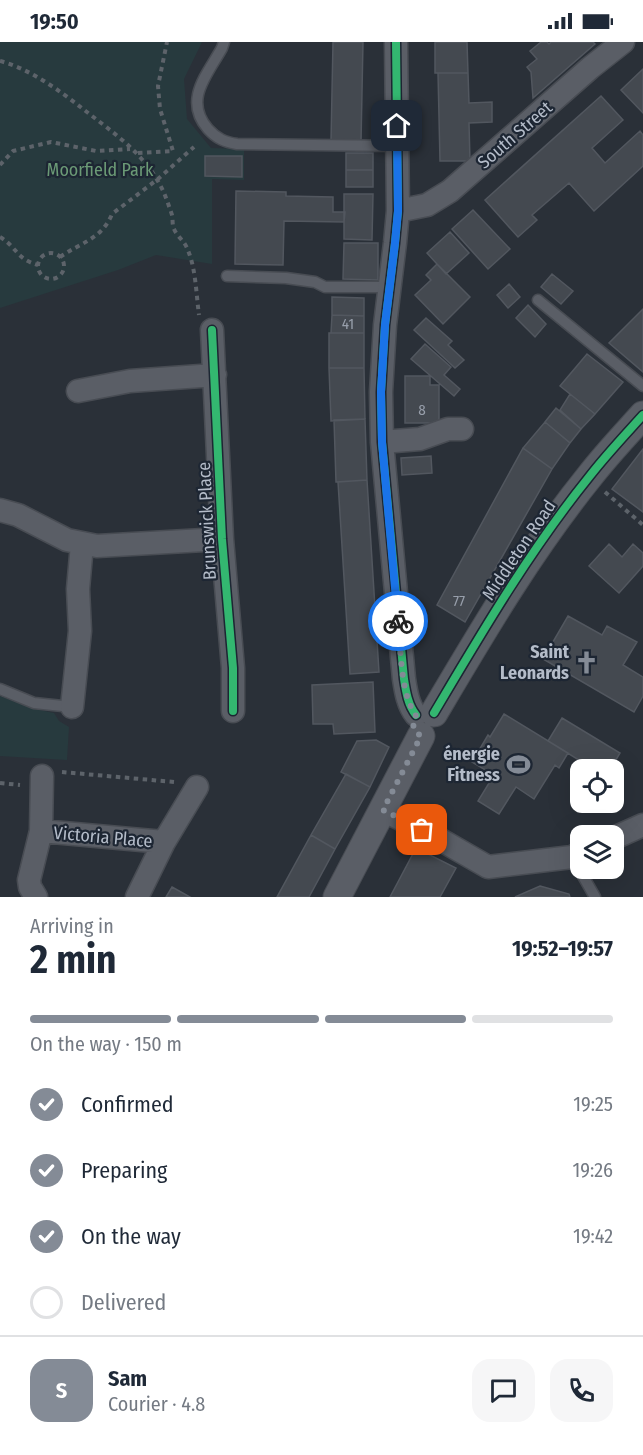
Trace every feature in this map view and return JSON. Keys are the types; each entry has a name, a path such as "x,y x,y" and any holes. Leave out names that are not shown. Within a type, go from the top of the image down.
{"street":[{"path":"396,42 398,211 382,360 382,442 404,679 410,706 424,721"},
{"name":"South Street","path":"398,211 427,205 450,191 590,68 623,42"},
{"name":"Brunswick Place","path":"206,325 215,375 222,539 233,668 233,711"},
{"path":"78,391 130,381 215,375"},
{"name":"Middleton Road","path":"337,897 383,810 424,721 546,534 589,477 643,415"},
{"path":"382,442 420,439 448,429 462,429"},
{"name":"Brunswick Place","path":"0,510 18,514 68,540 97,546 222,539"},
{"path":"72,707 80,631 78,589 82,544"},
{"name":"Victoria Place","path":"36,897 29,880 41,831 42,776"},
{"name":"Victoria Place","path":"137,897 164,842 195,789"},
{"path":"383,810 488,867 570,857"},
{"path":"624,834 643,825"},
{"name":"Victoria Place","path":"41,831 164,842"}],"lane":[{"path":"224,42 200,87 197,98 200,120 215,137 237,144 397,146"},
{"path":"226,276 286,278 315,282 325,287 390,287"},
{"path":"538,300 643,386"},
{"path":"0,689 34,703 72,707"},
{"path":"585,879 595,897"}],"path":[{"path":"166,42 158,86 160,109 173,151"},
{"path":"0,61 15,65 63,93 138,153 158,179 172,215 174,229 186,247 206,325"},
{"path":"138,153 194,147 215,137"},
{"path":"0,165 13,151 51,142 96,151 131,149"},
{"path":"60,257 97,236 109,222 112,214 158,179 194,147"},
{"path":"0,237 9,243 21,257 38,265"},
{"path":"49,253 60,257 63,261 61,273 55,278 43,275 38,265 42,257 49,253"},
{"path":"589,477 643,525"},
{"path":"42,776 42,771 172,781 195,789"}],"green space":[{"name":"Moorfield Park","path":"0,42 202,42 184,79 187,119 211,148 244,149 244,180 212,179 212,264 156,255 118,270 0,308"},
{"path":"0,696 35,709 54,713 59,721 69,727 67,760 0,756"}],"building":[{"path":"333,42 363,42 361,142 331,141"},
{"path":"435,42 467,42 468,73 435,73"},
{"path":"541,42 549,44 551,42 593,42 595,44 533,98 531,72 527,67 537,59 530,51"},
{"path":"643,69 643,113 621,90"},
{"path":"438,73 468,73 469,103 492,102 492,122 469,123 470,161 440,161"},
{"path":"601,96 623,120 592,148 605,163 640,131 643,135 643,166 594,211 569,183 532,215 537,220 518,237 485,200"},
{"path":"346,153 373,153 373,170 346,170"},
{"path":"205,156 242,156 242,177 205,176"},
{"path":"346,170 373,170 373,187 346,187"},
{"path":"236,191 286,192 286,196 333,197 333,212 345,212 344,222 284,221 283,265 235,264"},
{"path":"344,194 373,194 372,240 344,239"},
{"path":"473,210 510,249 488,269 452,229"},
{"path":"450,232 469,253 446,274 427,253"},
{"path":"344,243 378,243 378,280 343,279"},
{"path":"437,264 470,297 443,324 415,295 431,280 426,275"},
{"path":"552,274 573,291 561,304 541,287"},
{"path":"509,284 520,297 508,308 497,295"},
{"path":"332,297 364,298 364,316 332,315"},
{"path":"528,305 546,324 535,337 516,318"},
{"path":"643,309 643,372 609,343"},
{"path":"332,315 364,316 364,333 331,333"},
{"path":"426,318 452,341 448,345 464,360 455,368 414,330"},
{"path":"329,333 364,333 364,368 329,368"},
{"path":"425,344 451,367 444,375 460,389 454,396 411,359"},
{"path":"587,354 623,382 595,414 560,386"},
{"path":"329,368 364,368 365,419 331,421"},
{"path":"405,376 430,376 430,385 439,385 439,423 405,423"},
{"path":"570,394 595,414 581,429 560,410"},
{"path":"556,408 581,429 570,443 545,422"},
{"path":"365,419 367,480 336,482 334,420"},
{"path":"545,422 570,443 552,469 523,448"},
{"path":"523,448 552,469 465,622 437,605"},
{"path":"643,449 643,512 612,489"},
{"path":"431,456 432,473 402,475 401,458"},
{"path":"367,480 379,672 350,674 338,482"},
{"path":"609,544 622,557 633,544 643,553 643,566 619,593 589,566"},
{"name":"Saint Leonards","path":"568,616 602,635 607,626 637,642 623,665 643,677 643,696 634,712 543,659"},
{"path":"373,682 375,732 334,734 333,724 313,724 312,685"},
{"name":"énergie Fitness","path":"504,714 568,753 559,768 555,765 534,799 516,787 499,814 478,801 494,775 472,762"},
{"path":"562,718 620,753 616,759 577,759 548,741"},
{"path":"376,740 389,747 370,787 341,772 357,741"},
{"path":"346,774 370,787 335,849 311,835"},
{"path":"311,835 335,849 309,897 277,897"},
{"path":"416,848 456,868 440,897 390,897"},
{"path":"540,886 569,894 570,897 515,897"},
{"path":"172,887 190,897 166,897"}],"cycle path":[{"path":"396,42 398,211 385,325 381,392 382,442 404,679 409,703 416,715"},
{"path":"212,330 222,539 233,668 233,711"},
{"path":"434,713 489,622 547,533 595,469 643,415"}],"way so far":[{"path":"398,621 406,690 410,706 416,715 414,729 421,736 383,810 422,830"}],"place":[{"name":"Saint Leonards","path":"587,662"},
{"name":"énergie Fitness","path":"518,764"}],"route":[{"path":"397,126 398,211 385,325 381,392 382,442 398,621"}]}
